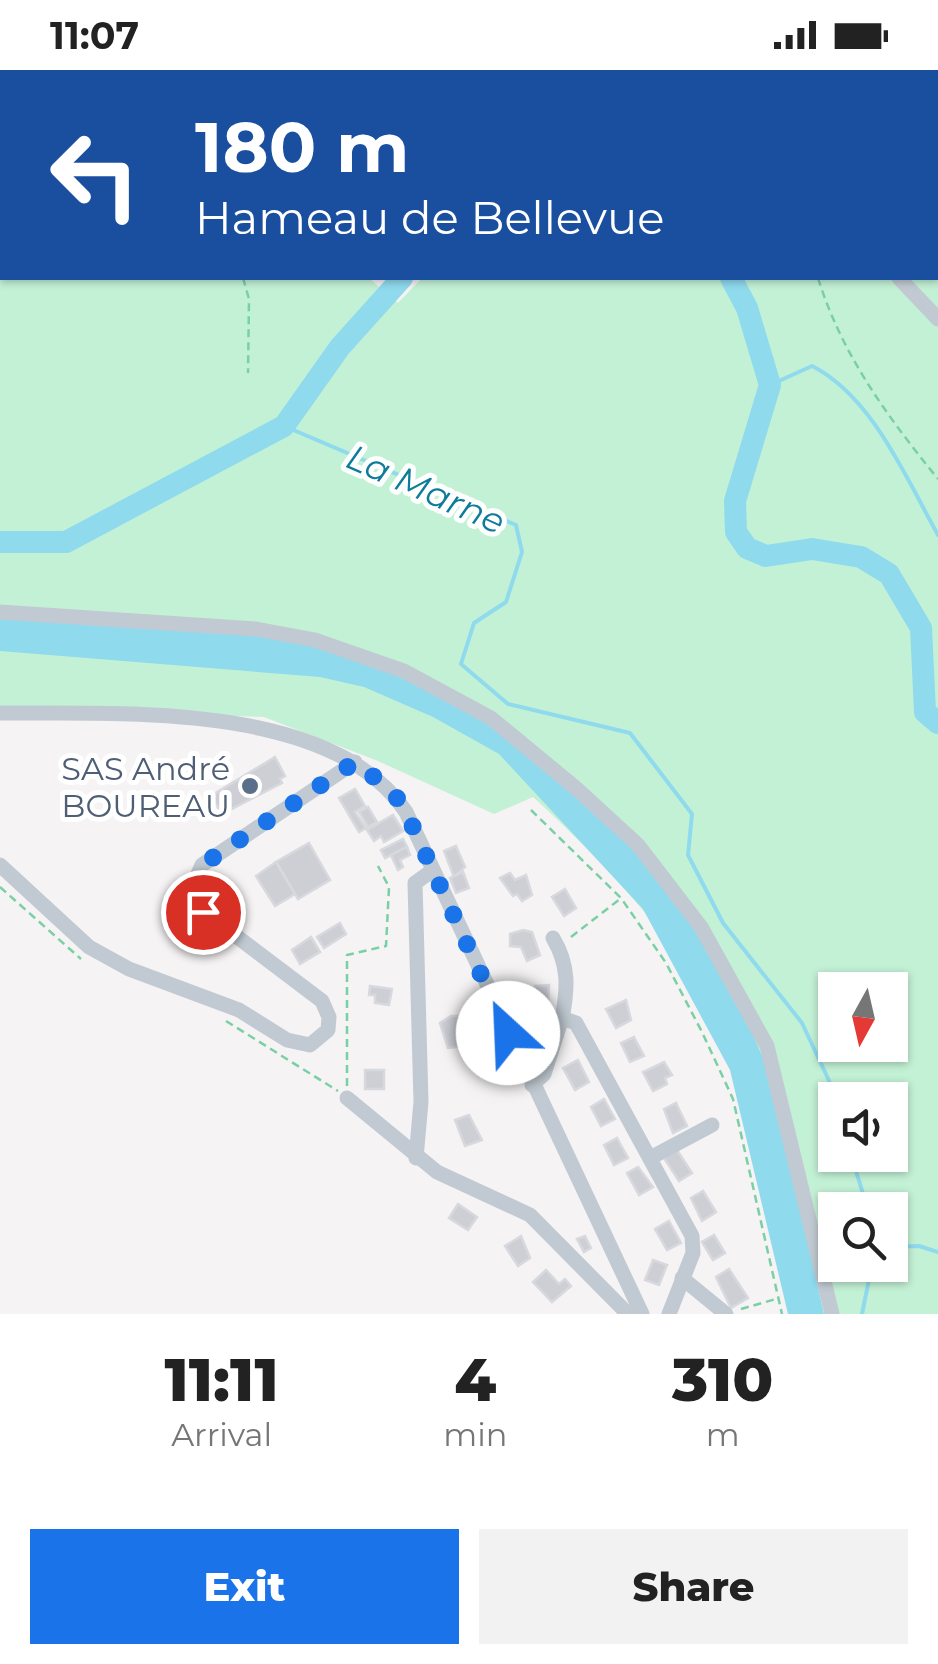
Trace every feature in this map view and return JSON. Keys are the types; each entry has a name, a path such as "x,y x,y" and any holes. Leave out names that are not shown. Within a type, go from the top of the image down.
{"street":[{"path":"901,280 938,319"},
{"path":"0,612 256,629 315,640 404,671 491,718 577,789 638,845 701,927 767,1046 832,1314"},
{"path":"0,713 165,718 256,728 295,737 355,762 393,792 642,1314"},
{"path":"0,866 89,947 130,969 240,1010 287,1040 310,1045 328,1030 329,1016 322,1001 203,912 192,888 202,865 355,762"},
{"path":"416,1158 422,1102 415,883 433,870"},
{"path":"532,1085 544,1074 568,988 564,957 556,942"},
{"path":"562,1018 576,1024 692,1236 693,1252 668,1314"},
{"path":"347,1098 437,1172 530,1214 628,1314"},
{"path":"651,1156 712,1125"},
{"path":"682,1278 731,1313"}],"path":[{"path":"244,280 249,300 248,373"},
{"path":"819,280 837,336 868,388 938,479"},
{"path":"531,810 621,898 666,963 733,1100 782,1314"},
{"path":"347,1098 347,954 386,946 389,888 378,866"},
{"path":"556,942 621,898"},
{"path":"731,1313 778,1298"}],"green space":[{"path":"0,280 371,280 398,303 420,280 938,280 938,1314 839,1314 828,1282 908,1282 908,1192 818,1192 818,1255 766,1113 711,1004 629,894 533,797 494,814 378,761 264,717 13,708 0,719"}],"water":[{"path":"0,616 288,637 362,659 474,713 568,786 655,872 689,916 738,1001 770,1074 824,1314 788,1314 730,1070 643,909 499,754 433,717 364,687 320,677 0,651"}],"building":[{"name":"SAS André BOUREAU","path":"275,757 285,776 280,779 282,783 222,814 211,796"},
{"path":"355,789 365,806 355,812 366,828 359,832 339,798"},
{"path":"368,807 377,822 368,827 359,812"},
{"path":"393,815 403,831 384,842 381,836 374,841 367,830"},
{"path":"403,839 407,847 385,858 381,850"},
{"path":"309,843 330,880 298,899 276,862"},
{"path":"456,846 465,867 454,877 444,851"},
{"path":"407,847 410,855 400,860 403,867 398,870 391,855"},
{"path":"276,862 295,894 275,906 256,876"},
{"path":"463,872 469,888 456,893 450,878"},
{"path":"510,873 515,880 526,875 532,895 522,901 517,894 513,896 500,878"},
{"path":"565,889 576,908 564,916 552,897"},
{"path":"340,923 346,934 324,948 317,937"},
{"path":"532,932 540,955 527,961 521,947 510,946 510,934"},
{"path":"311,937 320,952 300,964 292,950"},
{"path":"549,985 548,1005 534,1007 535,986"},
{"path":"370,986 392,989 389,1005 375,1003 375,995 369,995"},
{"path":"626,1000 631,1020 616,1028 606,1009"},
{"path":"460,1016 467,1046 448,1048 440,1023"},
{"path":"634,1037 644,1056 630,1062 621,1043"},
{"path":"578,1060 589,1082 575,1090 563,1068"},
{"path":"664,1062 672,1075 665,1078 667,1084 653,1091 643,1072"},
{"path":"365,1070 384,1070 384,1089 365,1089"},
{"path":"604,1099 615,1119 601,1126 591,1107"},
{"path":"676,1103 687,1126 673,1133 664,1109"},
{"path":"469,1115 482,1140 465,1146 455,1120"},
{"path":"617,1138 628,1158 614,1165 604,1145"},
{"path":"677,1150 692,1173 679,1181 664,1158"},
{"path":"638,1167 653,1187 639,1195 627,1173"},
{"path":"703,1191 716,1212 702,1221 691,1198"},
{"path":"458,1204 477,1217 468,1230 449,1218"},
{"path":"669,1221 681,1243 667,1250 655,1229"},
{"path":"714,1235 725,1253 713,1260 702,1242"},
{"path":"521,1236 530,1258 518,1266 505,1246"},
{"path":"585,1236 591,1248 584,1252 577,1239"},
{"path":"653,1260 667,1265 659,1285 645,1280"},
{"path":"729,1269 748,1298 731,1308 716,1277"},
{"path":"546,1270 559,1284 565,1279 571,1286 552,1302 533,1282"}],"waterway":[{"name":"La Marne","path":"0,542 66,542 284,426 340,347 400,280"},
{"name":"La Marne","path":"732,280 747,308 770,385 735,501 736,532 747,548 766,556 812,549 861,557 889,574 921,628 925,712 938,723"},
{"path":"770,385 812,366 833,380 852,397 885,440 938,535"},
{"name":"La Marne","path":"284,426 516,525 522,552 506,602 474,623 461,664 508,704 630,733 692,814 688,855 723,923 802,1023 830,1082"},
{"name":"La Marne","path":"856,1172 862,1192"},
{"path":"908,1246 938,1252"},
{"name":"La Marne","path":"862,1314 869,1282"}],"place":[{"name":"SAS André BOUREAU","path":"250,786"}],"route":[{"path":"203,912 192,888 202,865 355,762 393,792 406,812 508,1033"}]}
